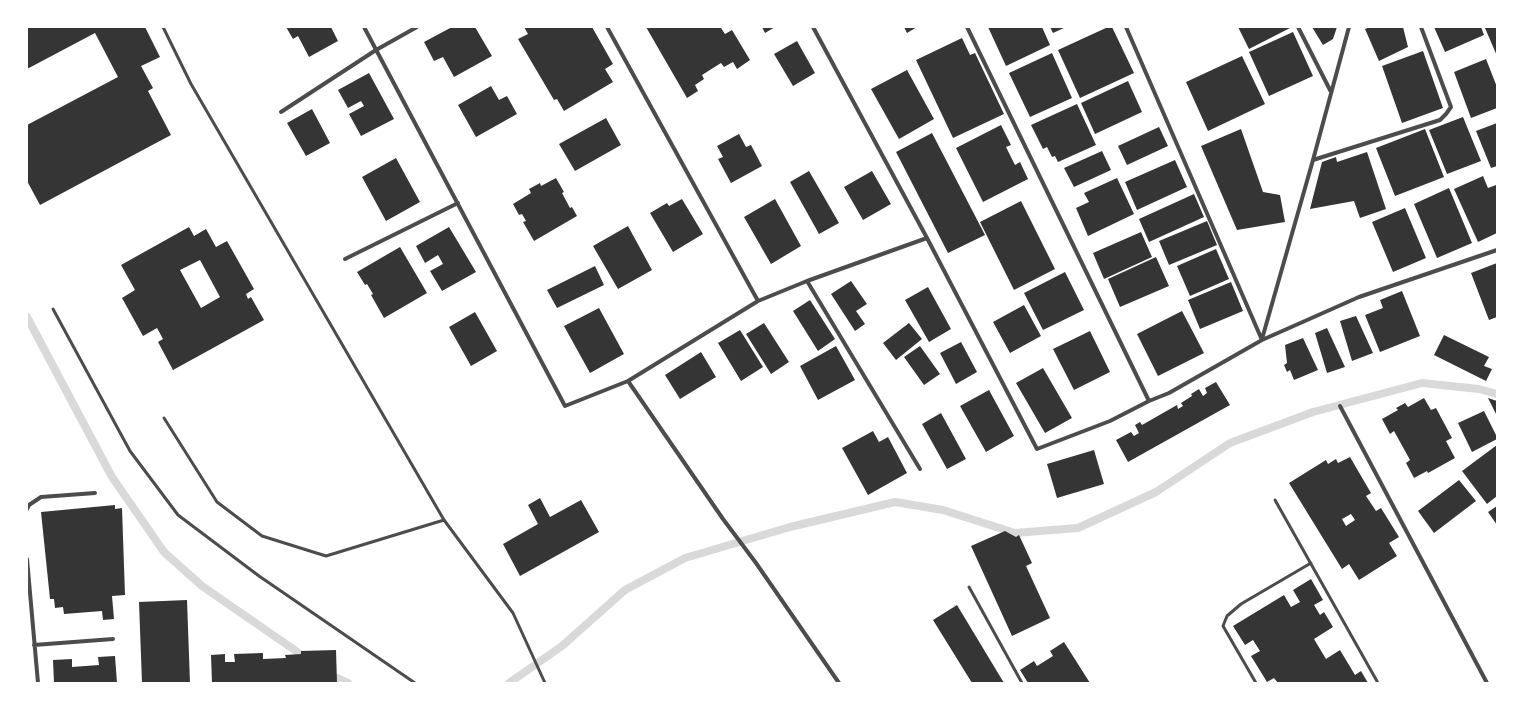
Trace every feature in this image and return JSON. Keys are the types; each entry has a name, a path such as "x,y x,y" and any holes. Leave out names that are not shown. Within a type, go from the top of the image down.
{"street":[{"path":"364,27 565,406 628,381 758,301 807,281 927,238"},
{"path":"280,112 376,50 417,27"},
{"path":"607,27 758,301"},
{"path":"813,27 927,238 1037,449 1110,422 1149,401 1169,393 1262,340 1359,297 1497,250"},
{"path":"968,27 1149,401"},
{"path":"1126,27 1262,340"},
{"path":"1298,27 1331,90"},
{"path":"1262,340 1349,27"},
{"path":"1313,160 1440,120 1446,114 1451,107 1421,27"},
{"path":"345,259 458,203"},
{"path":"807,281 920,469"},
{"path":"628,381 839,683"},
{"path":"1340,406 1487,683"},
{"path":"27,509 29,505 41,497 95,493"},
{"path":"27,560 38,683"},
{"path":"34,645 113,639"}],"lane":[{"path":"163,27 191,84 444,520 513,613 545,682"},
{"path":"53,309 130,451 178,515 259,576 415,683"},
{"path":"164,418 217,502 262,536 326,556 444,520"},
{"path":"1275,500 1378,683"},
{"path":"1256,683 1223,626 1227,616 1241,604 1311,563"},
{"path":"969,587 1022,683"}],"building":[{"path":"27,27 145,27 160,57 141,66 153,88 148,91 171,135 40,205 27,181 27,125 118,77 95,33 27,69"},
{"path":"286,27 331,27 338,41 309,57 298,36 293,39"},
{"path":"452,27 475,27 492,56 454,77 443,57 434,61 424,42"},
{"path":"524,27 592,27 613,64 605,69 613,82 564,111 557,99 554,100 518,39 528,34"},
{"path":"646,27 723,27 721,28 725,34 732,30 750,60 737,69 733,62 724,67 721,63 702,75 704,79 695,85 698,91 687,98"},
{"path":"762,27 775,27 765,33"},
{"path":"904,27 917,27 907,33"},
{"path":"988,27 1042,27 1050,45 1006,66"},
{"path":"1050,27 1066,27 1053,33"},
{"path":"1108,27 1112,27 1134,73 1080,98 1058,50"},
{"path":"1238,27 1292,27 1249,49"},
{"path":"1312,27 1337,27 1333,39 1323,45"},
{"path":"1370,27 1403,27 1408,47 1379,61 1365,29"},
{"path":"1434,27 1481,27 1484,35 1445,52"},
{"path":"1497,27 1497,56 1485,28"},
{"path":"1293,32 1313,76 1269,96 1249,52"},
{"path":"962,38 970,55 975,53 1004,114 953,138 916,60"},
{"path":"797,41 815,73 793,86 774,54"},
{"path":"1423,51 1443,108 1402,123 1382,66"},
{"path":"1052,53 1072,98 1030,117 1009,73"},
{"path":"1242,56 1265,104 1208,131 1186,82"},
{"path":"1486,59 1497,87 1497,108 1471,118 1454,72"},
{"path":"907,70 934,119 899,139 871,89"},
{"path":"369,73 394,119 361,136 349,114 364,106 361,101 348,108 338,90"},
{"path":"1128,81 1142,112 1095,134 1081,103"},
{"path":"491,86 499,100 507,96 517,114 476,137 458,105"},
{"path":"1077,104 1096,145 1058,162 1055,156 1052,157 1047,147 1043,149 1031,125"},
{"path":"312,109 330,143 306,156 287,123"},
{"path":"1463,117 1481,161 1447,174 1429,130"},
{"path":"606,118 621,145 575,171 559,144"},
{"path":"1497,123 1497,166 1491,168 1476,131"},
{"path":"1001,125 1011,145 1006,147 1015,165 1020,162 1028,179 983,202 956,148"},
{"path":"1159,127 1168,146 1127,165 1118,146"},
{"path":"1241,129 1263,192 1280,195 1285,222 1237,230 1201,146"},
{"path":"1425,129 1444,177 1395,196 1376,148"},
{"path":"932,133 985,235 948,253 896,152"},
{"path":"739,134 746,147 751,145 762,166 731,183 718,159 723,157 717,146"},
{"path":"1102,151 1111,170 1074,187 1064,168"},
{"path":"1367,152 1386,209 1360,218 1354,201 1310,209 1322,162 1336,157 1337,162"},
{"path":"396,158 420,202 386,221 362,177"},
{"path":"1175,160 1187,187 1137,210 1125,182"},
{"path":"809,171 839,223 819,234 790,182"},
{"path":"872,171 891,204 863,220 844,187"},
{"path":"1483,176 1488,188 1496,185 1497,188 1497,233 1478,242 1454,189"},
{"path":"556,178 564,192 562,193 570,208 572,207 577,216 534,241 523,222 526,221 522,214 519,215 513,204 531,193 529,189 540,183 541,186"},
{"path":"1117,178 1134,214 1088,236 1076,208 1089,202 1084,193"},
{"path":"1449,188 1472,243 1437,258 1414,204"},
{"path":"1194,194 1204,217 1149,242 1139,219"},
{"path":"682,199 703,234 673,252 650,213 667,203 669,206"},
{"path":"775,199 801,246 771,264 744,217"},
{"path":"1021,201 1055,269 1014,290 980,222"},
{"path":"1405,208 1426,258 1393,272 1372,222"},
{"path":"1207,221 1217,245 1169,265 1159,241"},
{"path":"628,226 652,270 618,289 593,246"},
{"path":"189,227 194,236 206,229 216,247 227,241 254,289 246,294 248,299 251,297 264,320 173,370 158,342 163,339 157,328 143,336 122,298 135,290 121,265","holes":["200,260 220,297 201,308 180,270"]},
{"path":"449,227 476,272 442,291 430,271 443,264 438,255 425,263 416,246"},
{"path":"1141,232 1152,257 1104,279 1093,253"},
{"path":"400,247 427,293 384,318 371,295 373,294 357,272"},
{"path":"1216,249 1229,279 1190,296 1177,266"},
{"path":"1156,257 1169,286 1120,307 1108,279"},
{"path":"1497,263 1497,317 1489,320 1471,273"},
{"path":"595,266 604,285 557,308 547,290"},
{"path":"1065,272 1084,310 1043,330 1024,293"},
{"path":"851,281 867,304 856,311 865,324 855,331 831,294"},
{"path":"1231,282 1243,311 1200,329 1188,300"},
{"path":"928,287 951,329 929,342 905,300"},
{"path":"1402,291 1420,336 1380,352 1365,315 1383,308 1380,300"},
{"path":"810,300 835,339 818,351 793,311"},
{"path":"1024,305 1041,336 1010,353 993,322"},
{"path":"599,308 624,354 590,373 564,326"},
{"path":"1182,311 1204,353 1158,376 1137,334"},
{"path":"475,312 497,351 471,366 449,327"},
{"path":"1356,316 1373,353 1352,361 1340,321"},
{"path":"764,323 789,362 771,374 746,334"},
{"path":"909,323 922,339 896,360 883,343"},
{"path":"1327,328 1345,367 1327,373 1315,333"},
{"path":"740,330 763,367 741,381 718,343"},
{"path":"1090,331 1110,372 1074,390 1053,349"},
{"path":"1444,335 1489,357 1484,366 1492,369 1486,381 1434,355"},
{"path":"1303,338 1318,370 1294,380 1290,370 1287,372 1284,365 1287,363 1285,345"},
{"path":"961,342 977,372 956,384 940,353"},
{"path":"836,346 855,380 818,400 800,366"},
{"path":"920,346 940,374 924,385 904,357"},
{"path":"701,352 716,377 680,399 665,375"},
{"path":"1043,368 1072,418 1045,433 1016,383"},
{"path":"1216,382 1230,405 1128,462 1116,440 1131,432 1134,436 1139,433 1135,425 1140,422 1142,425 1177,405 1178,409 1183,406 1181,403 1192,396 1191,394 1199,389 1203,396 1207,393 1205,388"},
{"path":"989,390 1014,436 986,452 960,406"},
{"path":"1424,398 1431,410 1436,408 1452,438 1446,441 1455,458 1428,473 1427,471 1414,478 1406,463 1410,460 1394,431 1390,434 1382,419 1398,410 1396,408 1405,403 1408,407"},
{"path":"1488,398 1497,401 1497,416"},
{"path":"1484,411 1497,439 1472,452 1458,423"},
{"path":"941,413 966,459 947,469 922,424"},
{"path":"873,431 879,442 888,437 907,473 868,495 842,448"},
{"path":"1497,445 1497,496 1487,504 1462,471"},
{"path":"1094,450 1104,484 1057,498 1047,464"},
{"path":"1350,457 1371,493 1366,496 1376,511 1381,508 1399,537 1389,543 1397,556 1359,580 1349,564 1342,569 1289,483 1326,460 1328,464 1336,459 1338,463","holes":["1351,514 1355,520 1346,526 1342,519"]},
{"path":"1459,480 1476,501 1434,533 1418,511"},
{"path":"540,498 550,517 581,500 599,532 520,576 503,544 538,524 528,505"},
{"path":"115,505 115,509 122,508 125,595 112,596 114,619 103,620 102,611 64,614 63,607 55,608 54,599 50,599 41,512"},
{"path":"1497,506 1497,525 1488,512"},
{"path":"1005,531 1016,537 1019,535 1032,563 1026,566 1050,618 1012,636 971,546"},
{"path":"1311,579 1323,600 1314,605 1320,615 1324,612 1333,627 1314,639 1326,659 1340,650 1355,675 1361,671 1368,683 1278,683 1274,678 1267,682 1251,656 1260,651 1253,640 1245,645 1233,626 1284,595 1291,607 1300,602 1293,590"},
{"path":"187,600 190,683 142,683 139,602"},
{"path":"957,605 1004,683 972,683 933,620"},
{"path":"1064,642 1090,683 1028,683 1020,670 1034,661 1037,666 1053,656 1050,651"},
{"path":"336,650 337,683 212,683 211,655 225,654 225,662 235,662 234,654 263,653 263,659 286,658 285,655 301,654 301,651"},
{"path":"115,656 117,683 54,683 53,660 72,659 72,667 99,665 98,657"}],"waterway":[{"path":"27,317 112,477 164,552 202,586 309,660"},
{"path":"509,683 562,646 625,590 685,558 790,527 895,502 943,510 1015,533 1078,528 1156,492 1230,443 1313,412 1422,383 1479,389 1497,394"},
{"path":"328,674 348,683"}]}
